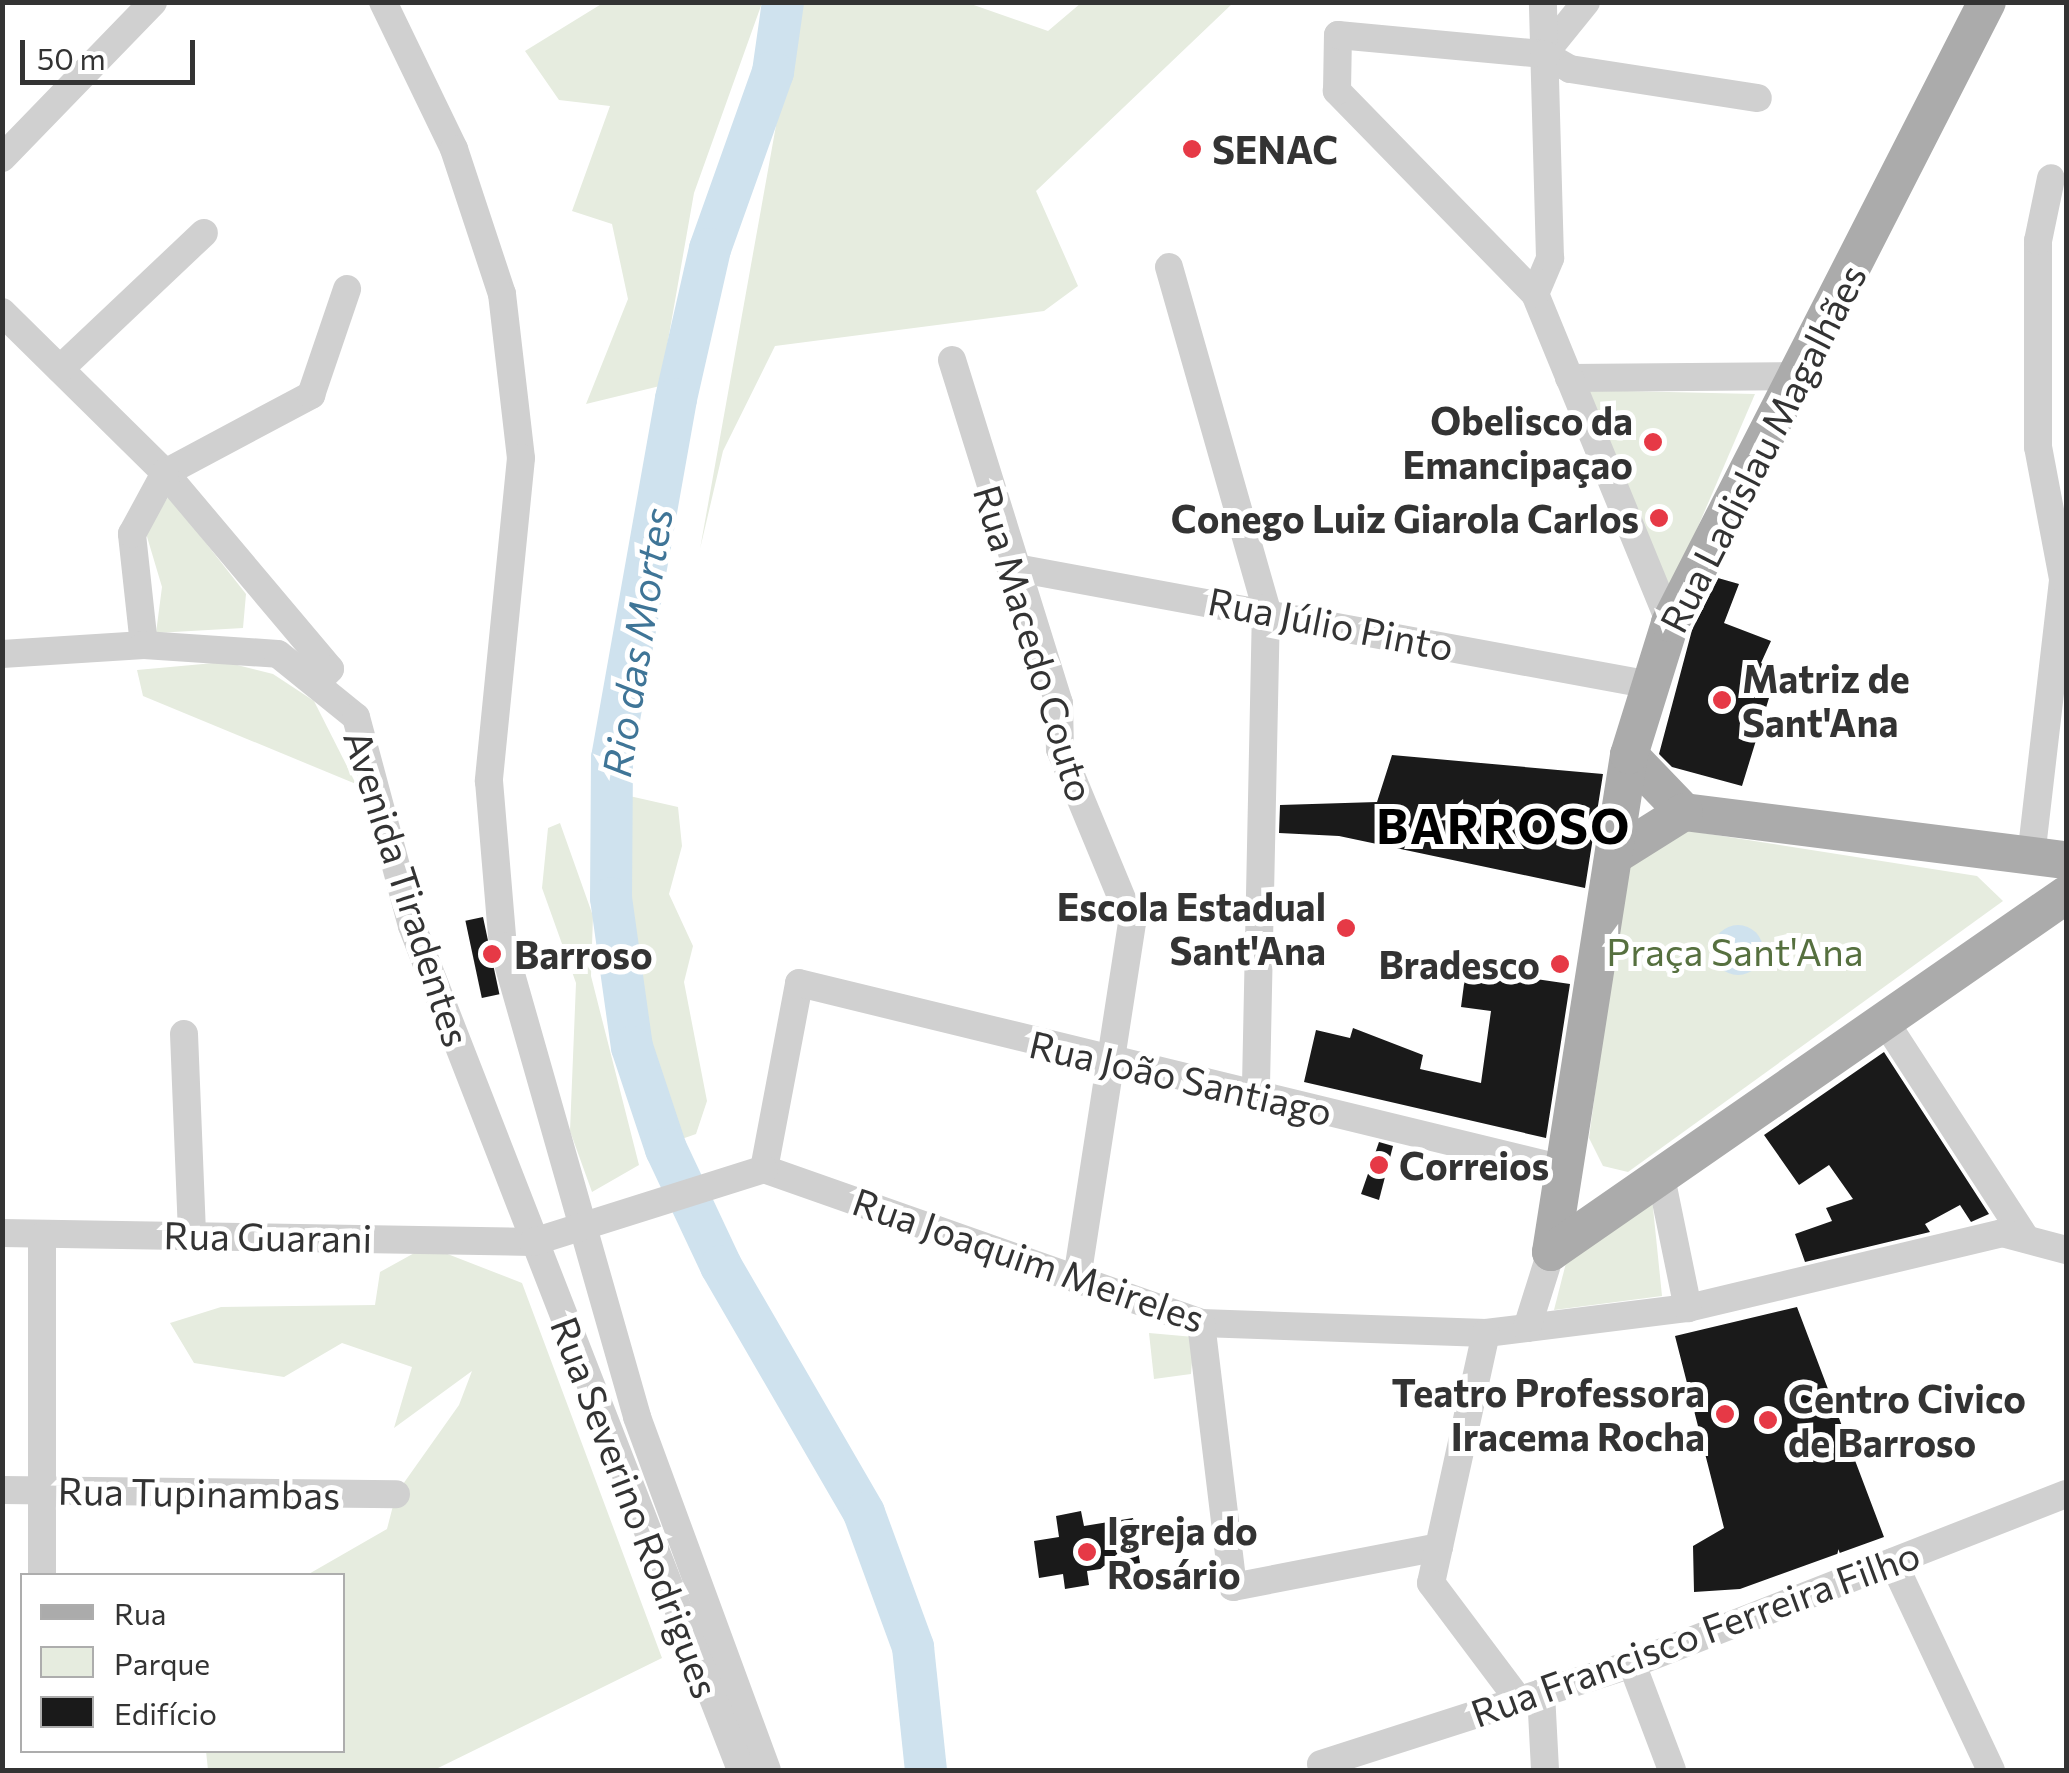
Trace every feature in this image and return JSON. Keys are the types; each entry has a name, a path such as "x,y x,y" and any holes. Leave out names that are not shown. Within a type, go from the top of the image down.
{"main road":[{"name":"Rua Ladislau Magalhães","path":"1550,1252 1617,854 1628,755 1670,623 1987,2"},
{"path":"1628,755 1684,812 2032,857 2021,900 1996,942"},
{"path":"1617,854 1684,812"},
{"path":"1550,1252 2066,895"}],"street":[{"path":"2,158 153,2"},
{"path":"383,2 454,150 502,294 521,458 489,781 503,946 636,1416 768,1770"},
{"path":"1535,294 1550,258 1542,2"},
{"path":"1544,54 1586,2"},
{"path":"1670,623 1535,294 1337,90 1338,34 1544,54 1570,69 1758,98"},
{"path":"2032,857 2063,579 2038,447 2038,240 2051,178"},
{"path":"60,369 204,233"},
{"path":"1169,267 1266,608 1256,1093"},
{"path":"144,645 132,534 165,473 311,395 347,290"},
{"path":"2,312 165,473 330,669 319,680"},
{"name":"Rua Macedo Couto","path":"952,360 1010,567 1059,704 1060,749 1132,923 1115,1064 1077,1278"},
{"path":"1569,378 1797,376"},
{"name":"Rua Júlio Pinto","path":"1010,567 1266,608 1651,685"},
{"name":"Avenida Tiradentes","path":"2,654 144,645 278,654 319,680 356,718 412,926 533,1242"},
{"name":"Rua João Santiago","path":"764,1169 799,983 1115,1064 1256,1093 1564,1169"},
{"path":"1884,1020 2026,1239"},
{"path":"184,1034 192,1232"},
{"path":"533,1242 581,1222 764,1169"},
{"name":"Rua Joaquim Meireles","path":"764,1169 1200,1323 1486,1333 1688,1308 2002,1233 2066,1250"},
{"path":"1661,1177 1688,1308"},
{"name":"Rua Guarani","path":"2,1232 42,1236 192,1232 533,1242"},
{"path":"42,1236 42,1573"},
{"name":"Rua Severino Rodrigues","path":"533,1242 741,1770"},
{"name":"Rua Ladislau Magalhães","path":"1527,1328 1550,1252"},
{"path":"1200,1323 1234,1588 1439,1547"},
{"path":"1486,1333 1430,1584 1530,1697 1545,1770"},
{"name":"Rua Tupinambas","path":"2,1490 396,1494"},
{"name":"Rua Francisco Ferreira Filho","path":"1321,1764 1632,1664 2066,1494"},
{"path":"1893,1562 1990,1770"},
{"path":"1632,1664 1672,1770"}],"green space":[{"path":"603,3 762,3 694,193 660,386 586,404 628,299 612,224 572,211 610,106 559,100 525,51"},
{"path":"798,3 968,3 1048,31 1081,3 1233,3 1036,191 1078,286 1044,311 775,346 723,451 700,549"},
{"path":"1581,390 1755,394 1669,594"},
{"path":"169,496 246,594 243,628 156,633 162,587 145,530"},
{"path":"225,662 273,674 314,701 356,784 143,696 137,670"},
{"path":"625,795 678,807 682,846 669,894 693,946 684,982 707,1101 696,1134 676,1141 645,1040 623,858"},
{"path":"560,823 593,916 591,976 639,1165 592,1192 570,1131 576,983 542,888 548,828"},
{"name":"Praça Sant'Ana","path":"1671,828 1977,876 2003,901 1628,1172 1603,1166 1589,1138 1622,892 1630,862"},
{"path":"1652,1198 1662,1296 1554,1310 1568,1255"},
{"path":"427,1246 522,1283 662,1658 434,1770 208,1770 206,1753 345,1753 345,1573 310,1573 387,1529 396,1494 459,1405 472,1371 394,1428 412,1367 342,1343 284,1377 194,1363 170,1323 221,1307 375,1305 380,1272"},
{"path":"1149,1333 1194,1337 1191,1374 1154,1379"}],"water":[{"path":"1738,925 1756,932 1763,950 1756,968 1738,975 1720,968 1713,950 1720,932"}],"building":[{"name":"Matriz de Sant'Ana","path":"1718,578 1739,584 1724,623 1771,641 1761,663 1777,672 1742,786 1672,767 1659,754 1692,630"},
{"path":"1392,755 1603,774 1585,888 1339,836 1279,833 1280,805 1377,802"},
{"path":"483,917 499,994 482,998 465,921"},
{"path":"1466,969 1570,984 1546,1138 1304,1082 1316,1030 1350,1038 1353,1028 1423,1055 1420,1069 1481,1083 1491,1011 1461,1007"},
{"path":"1884,1052 1989,1214 1971,1222 1960,1205 1925,1224 1930,1232 1805,1262 1795,1234 1832,1221 1826,1208 1853,1199 1829,1165 1799,1185 1764,1135"},
{"name":"Correios","path":"1379,1142 1393,1146 1379,1200 1361,1194"},
{"name":"Centro Civico de Barroso","path":"1797,1307 1884,1537 1740,1589 1694,1592 1693,1546 1724,1528 1675,1336"},
{"name":"Igreja do Rosário","path":"1081,1511 1084,1526 1133,1518 1140,1563 1087,1571 1089,1585 1065,1589 1063,1574 1039,1578 1034,1541 1059,1537 1056,1516"}],"waterway":[{"name":"Rio das Mortes","path":"783,2 773,72 710,249 676,399 612,758 611,898 632,1047 666,1149 721,1266 864,1513 913,1647 926,1770"}],"place":[{"name":"SENAC","path":"1192,149"},
{"name":"Obelisco da Emancipaçao","path":"1653,442"},
{"name":"Conego Luiz Giarola Carlos","path":"1659,518"},
{"name":"Matriz de Sant'Ana","path":"1722,700"},
{"name":"Escola Estadual Sant'Ana","path":"1346,928"},
{"name":"Barroso","path":"492,954"},
{"name":"Bradesco","path":"1560,964"},
{"name":"Correios","path":"1379,1165"},
{"name":"Teatro Professora Iracema Rocha","path":"1725,1414"},
{"name":"Centro Civico de Barroso","path":"1768,1420"},
{"name":"Igreja do Rosário","path":"1087,1552"}],"district":[{"name":"BARROSO","path":"1504,825"}]}
